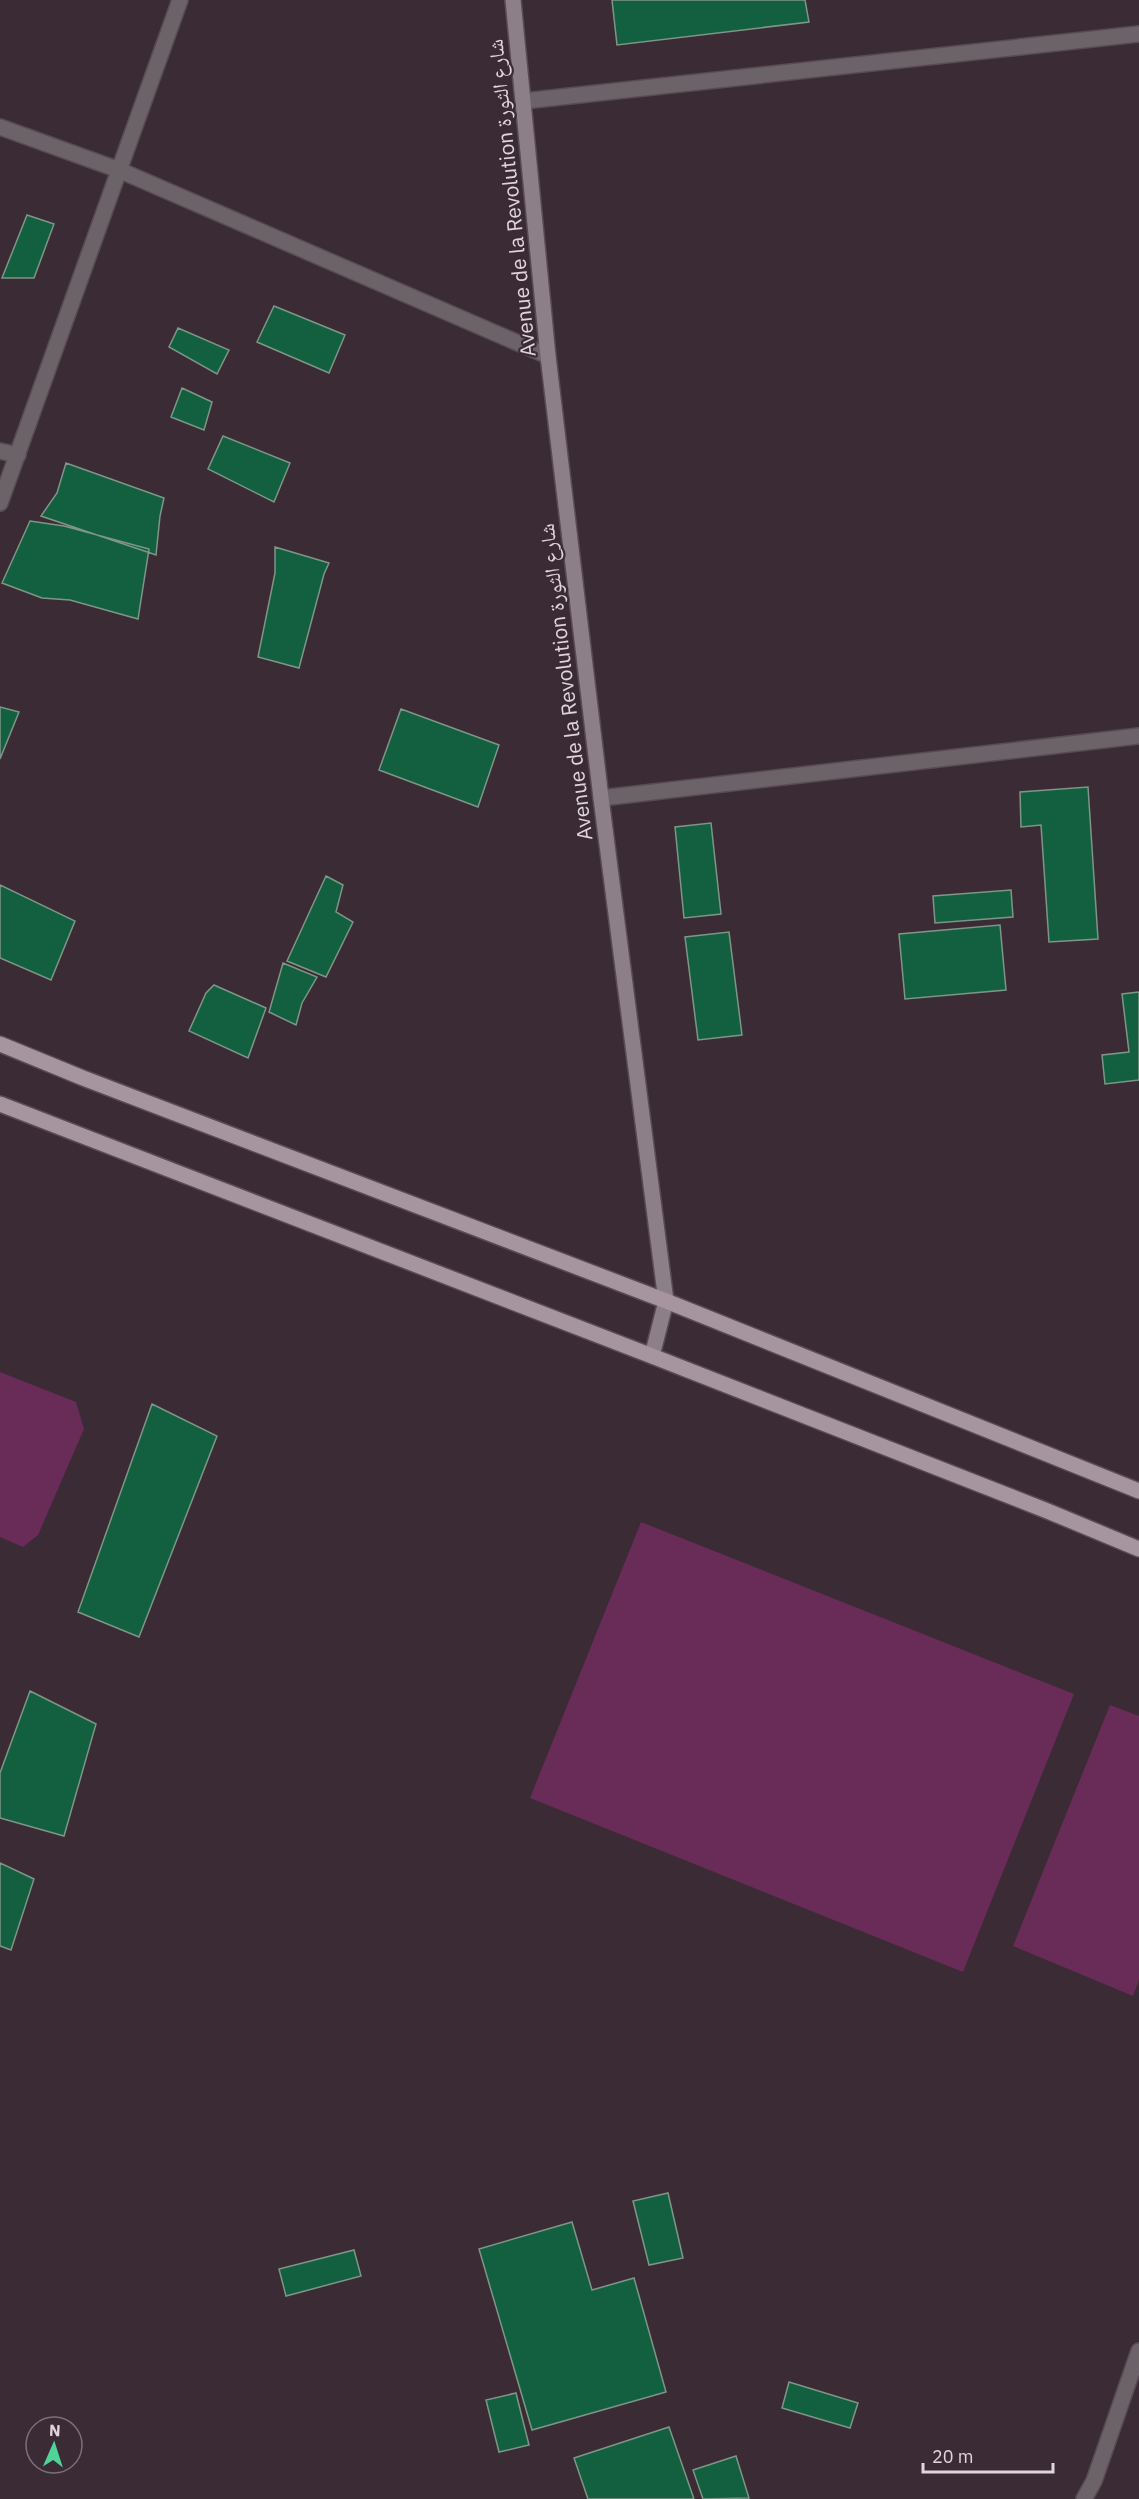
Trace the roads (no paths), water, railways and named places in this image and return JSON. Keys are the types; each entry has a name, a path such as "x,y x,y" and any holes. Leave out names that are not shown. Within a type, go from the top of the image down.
{"main road":[{"path":"0,1044 106,1087 666,1301 1139,1491"},
{"path":"0,1104 1034,1505 1139,1549"}],"street":[{"path":"0,503 180,0"},
{"name":"Avenue de la Revolution شارع الثورة","path":"513,0 548,356 666,1301 652,1356"},
{"path":"524,101 1139,34"},
{"path":"0,127 119,170 548,356"},
{"path":"0,451 18,454"},
{"path":"602,798 1139,736"},
{"path":"1084,2499 1094,2481 1139,2351"}]}
